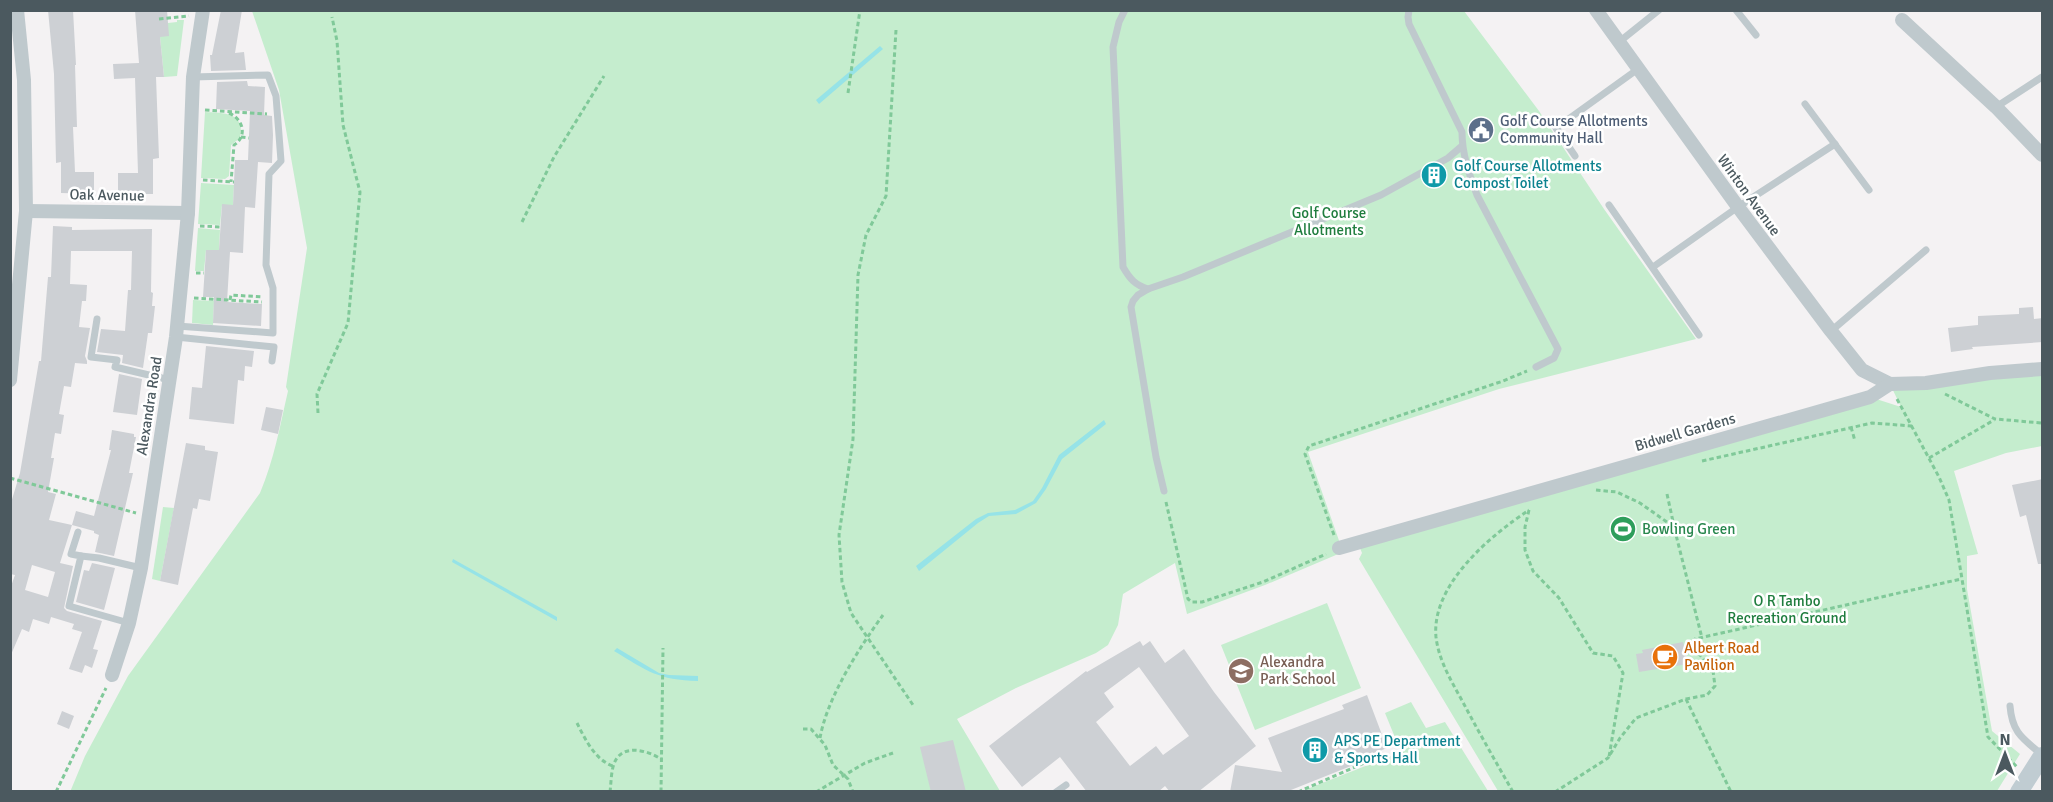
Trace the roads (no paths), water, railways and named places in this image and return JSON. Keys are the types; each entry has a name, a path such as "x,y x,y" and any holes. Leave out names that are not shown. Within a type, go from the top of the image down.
{"main road":[{"path":"2024,785 2043,756"}],"street":[{"path":"10,380 26,211 24,80 17,10"},
{"name":"Winton Avenue","path":"1596,10 1831,331 1862,370 1890,384"},
{"name":"Alexandra Road","path":"112,675 129,622 141,568 177,332 187,219 193,77 203,13"},
{"path":"1902,20 1996,107 2043,155"},
{"name":"Oak Avenue","path":"26,211 187,219"},
{"name":"Bidwell Gardens","path":"1339,548 1870,397 1890,384 1926,383 1990,373 2043,369"}],"lane":[{"path":"1125,10 1119,22 1113,47 1123,267 1129,278 1137,285 1148,289"},
{"path":"1402,10 1462,132 1467,171 1477,195 1558,349 1554,358 1536,367"},
{"path":"1409,10 1409,24"},
{"path":"1619,42 1659,10"},
{"path":"1736,10 1756,35"},
{"path":"1575,156 1556,129 1638,69"},
{"path":"177,332 273,333 273,288 266,264 269,174 281,161 276,96 268,75 193,77"},
{"path":"1996,107 2043,77"},
{"path":"1805,105 1869,190"},
{"path":"1653,267 1738,207 1835,144"},
{"path":"1164,491 1156,457 1131,307 1138,295 1381,195 1448,158 1462,146"},
{"path":"1609,205 1700,335"},
{"path":"1831,331 1926,250"},
{"path":"97,319 91,357 117,360 115,367 170,380"},
{"path":"177,332 274,347 272,361"},
{"path":"78,532 72,554 141,568"},
{"path":"81,556 69,606 129,622"},
{"path":"2010,706 2011,721 2020,737 2043,756"},
{"path":"1056,792 1066,785"}],"water":[{"path":"880,46 883,49 819,104 816,100"},
{"path":"1104,420 1106,424 1062,459 1036,503 1016,514 989,516 919,571 916,566 976,519 988,513 1015,510 1033,501 1059,455"},
{"path":"453,559 557,617 557,621 452,562"},
{"path":"617,648 659,673 698,676 698,681 673,679 653,673 614,651"}],"place":[{"name":"Golf Course Allotments Community Hall","path":"1481,130"},
{"name":"Golf Course Allotments Compost Toilet","path":"1434,175"},
{"name":"Bowling Green","path":"1623,529"},
{"name":"Albert Road Pavilion","path":"1665,657"},
{"name":"Alexandra Park School","path":"1241,671"},
{"name":"APS PE Department & Sports Hall","path":"1315,750"}],"park label":[{"name":"Golf Course Allotments","path":"1329,222"},
{"name":"O R Tambo Recreation Ground","path":"1787,610"}]}
